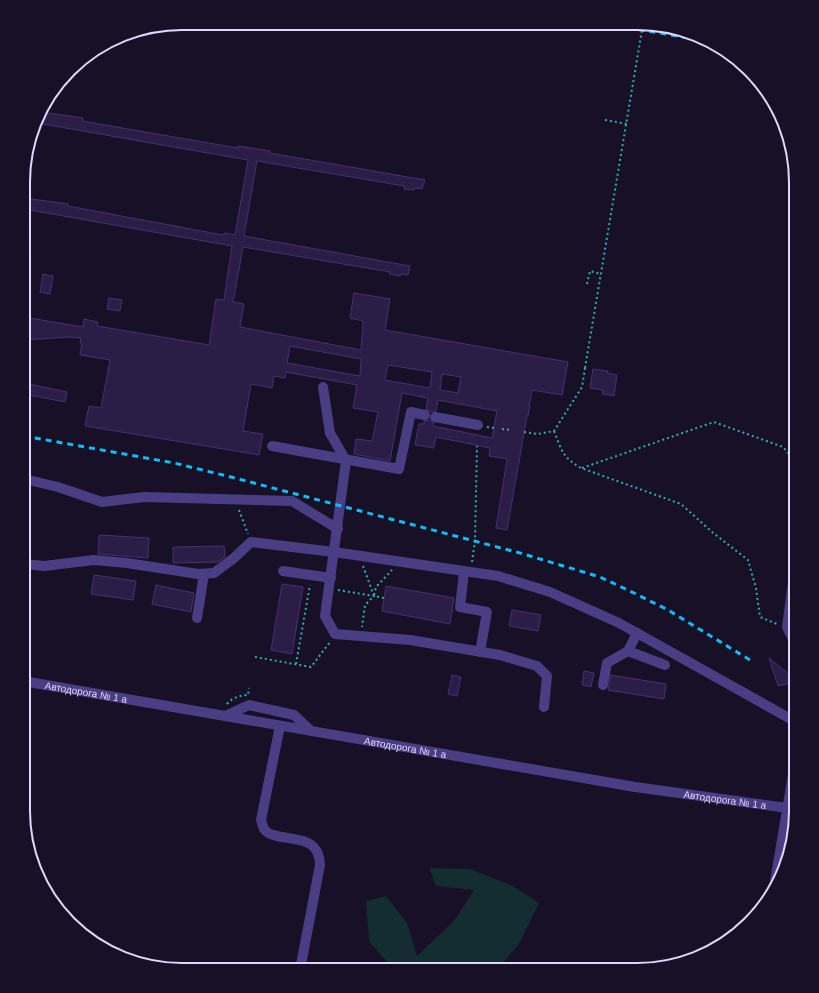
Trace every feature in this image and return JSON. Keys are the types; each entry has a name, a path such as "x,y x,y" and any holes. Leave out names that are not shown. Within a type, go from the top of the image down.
{"street":[{"path":"323,387 330,433 346,460 338,529 325,616 335,634 410,640 500,655 537,666 546,676 544,707"},
{"path":"272,446 399,469 411,412 478,425"},
{"path":"30,480 58,487 102,502 144,497 292,501 338,529"},
{"path":"30,565 44,566 94,560 127,563 198,574 214,573 234,558 251,542 334,552 498,576 550,592 619,623 789,718"},
{"path":"283,572 311,576 330,583"},
{"path":"467,572 460,607 487,612 480,652"},
{"path":"197,618 204,574"},
{"path":"603,685 607,663 628,651 637,633"},
{"path":"628,651 665,665"},
{"name":"Автодорога № 1 а","path":"30,682 224,712 280,726 635,787 787,808"},
{"path":"224,712 249,705 294,715 311,731"},
{"path":"280,726 261,820 264,830 270,835 307,842 315,847 320,855 320,865 301,963"},
{"path":"776,872 789,797"}],"path":[{"path":"524,432 538,434 554,431 582,387 642,30"},
{"path":"605,120 626,124"},
{"path":"588,284 590,272 601,274"},
{"path":"581,468 714,422 783,448 789,454"},
{"path":"502,429 512,430"},
{"path":"554,431 561,449 568,460 581,468 681,504 712,532 748,560 756,588 760,617 789,627"},
{"path":"467,572 475,541 477,446"},
{"path":"235,499 248,533"},
{"path":"360,556 374,596"},
{"path":"361,636 365,605 374,596 376,587 400,562"},
{"path":"296,664 311,576"},
{"path":"330,583 384,598"},
{"path":"255,657 311,667 335,634"},
{"path":"224,712 230,700 242,695 248,695 249,688"}],"green space":[{"path":"429,868 470,869 513,886 539,903 519,944 503,963 388,963 369,941 366,901 386,896 407,923 417,956 454,921 474,890 436,886"}],"building":[{"path":"47,113 83,118 82,121 238,148 238,146 270,151 270,153 425,180 422,189 404,189 404,186 257,161 244,236 410,266 408,275 401,274 400,276 389,274 390,272 243,247 233,302 244,304 240,327 361,350 363,321 350,318 354,293 390,299 385,330 568,362 562,395 532,390 507,530 496,528 507,459 489,456 490,448 436,437 434,448 415,445 419,424 424,424 424,421 429,420 434,423 433,426 492,438 497,411 438,400 436,411 431,412 426,409 428,398 402,393 390,461 354,454 356,439 372,441 378,412 353,408 357,385 286,372 285,378 274,376 272,388 251,384 243,431 263,434 259,455 85,426 89,406 101,408 110,360 80,355 82,343 80,343 81,338 69,337 30,340 30,318 83,327 84,319 98,322 97,326 209,345 216,299 224,300 232,246 30,210 30,199 68,204 68,206 223,235 224,233 235,235 248,160 42,124","holes":["290,346 361,359 360,376 287,363","388,365 432,372 430,388 385,380","442,374 461,377 458,393 440,390"]},
{"path":"43,274 53,276 50,294 40,292"},
{"path":"109,298 122,300 120,311 107,309"},
{"path":"593,369 608,371 607,373 617,375 614,396 602,394 603,390 590,388"},
{"path":"30,384 67,392 65,402 30,395"},
{"path":"99,535 149,538 148,558 98,554"},
{"path":"224,546 225,557 218,562 173,563 173,547"},
{"path":"94,575 136,581 133,600 91,594"},
{"path":"282,584 303,587 292,654 271,650"},
{"path":"156,585 194,593 191,612 152,604"},
{"path":"386,586 454,598 450,624 382,611"},
{"path":"512,610 541,615 538,631 509,626"},
{"path":"769,658 789,674 789,684 778,686"},
{"path":"584,671 594,673 591,687 582,685"},
{"path":"452,675 461,677 457,696 448,694"},
{"path":"611,675 666,684 664,699 608,690"}],"railway":[{"path":"642,30 682,37"},
{"path":"30,437 174,463 520,553 600,577 668,610 750,660"}]}
